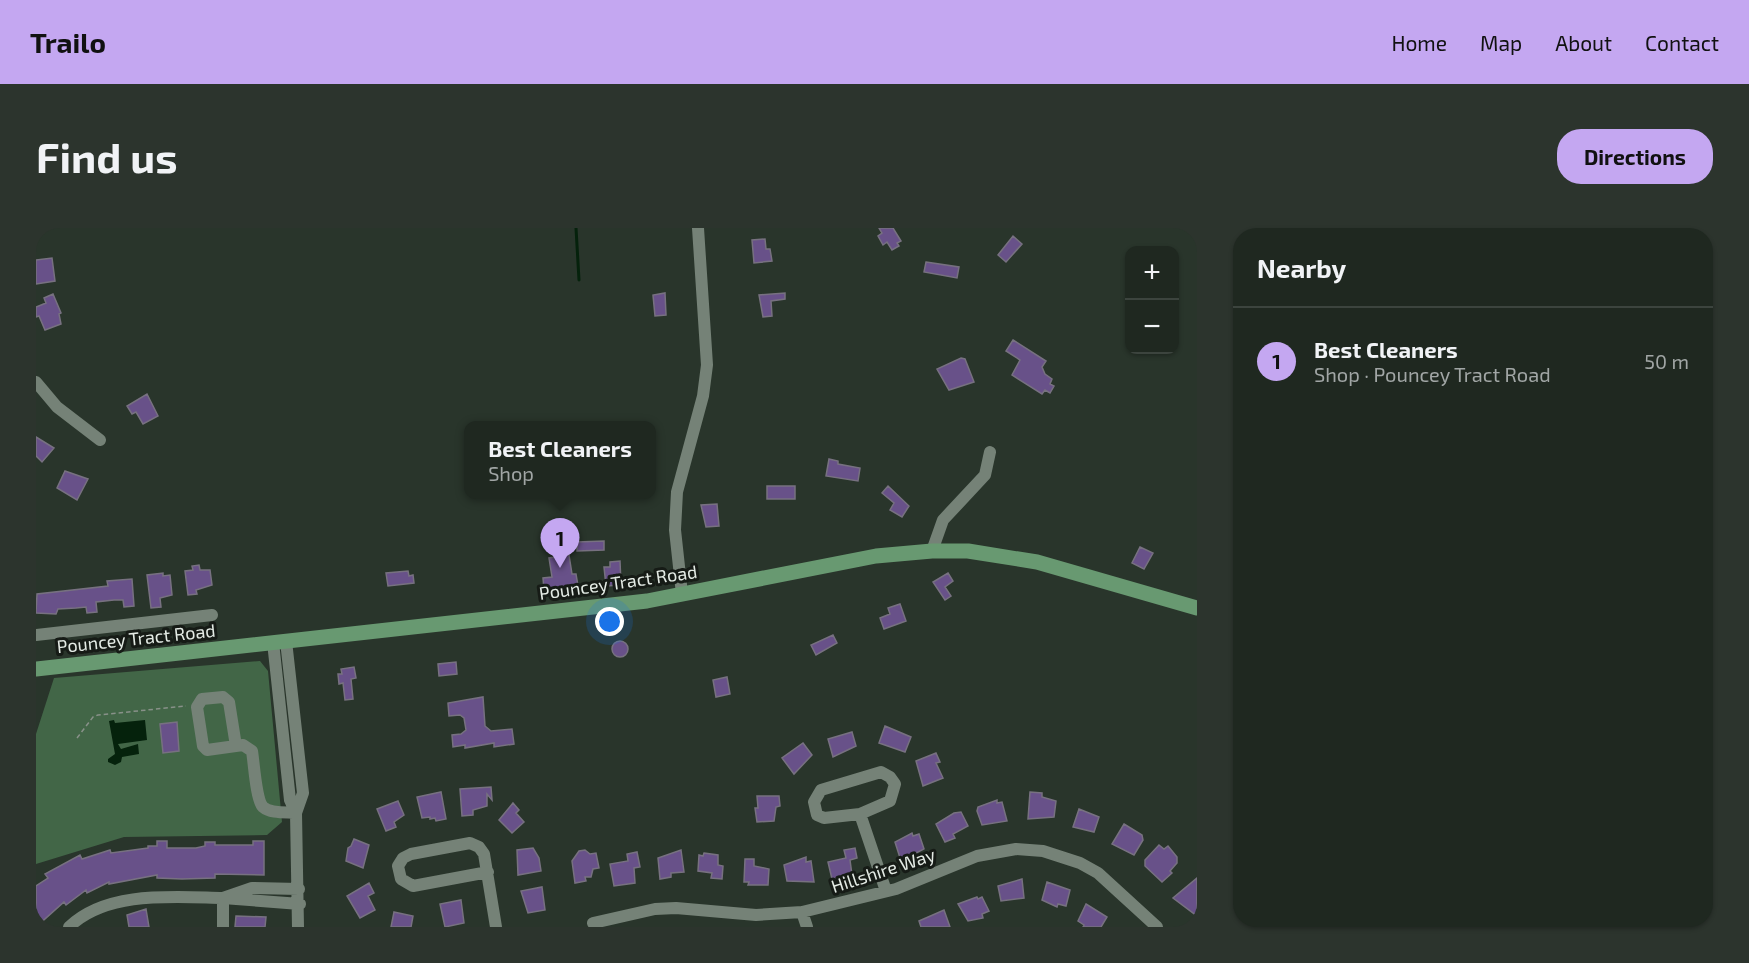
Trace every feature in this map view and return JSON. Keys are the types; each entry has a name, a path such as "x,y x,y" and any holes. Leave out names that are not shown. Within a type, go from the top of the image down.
{"main road":[{"name":"Pouncey Tract Road","path":"36,669 603,607 876,556 932,550 968,551 1028,560 1197,608"}],"street":[{"path":"682,594 675,530 677,492 703,396 707,365 698,228"},
{"path":"36,382 57,407 100,440"},
{"path":"932,550 944,520 985,475 990,452"},
{"path":"36,635 212,615"},
{"path":"279,642 290,800 296,813 300,904 298,927"},
{"path":"236,746 229,702 223,697 202,699 199,704 203,746 207,750 236,746 243,745 252,751 258,799 263,807 271,811 296,813"},
{"path":"881,772 890,777 895,784 890,801 860,814 824,818 817,815 814,802 821,790 869,773 881,772"},
{"path":"860,814 886,891"},
{"path":"488,872 413,886 401,879 398,866 403,858 411,854 470,843 482,850 488,872 496,927"},
{"name":"Hillshire Way","path":"593,923 655,909 676,908 756,915 802,912 921,881 977,856 1016,849 1042,851 1080,863 1098,873 1157,927"},
{"path":"223,898 252,888 299,889"},
{"path":"69,927 75,921 114,903 153,896 223,898 300,904"},
{"path":"223,898 223,927"},
{"path":"802,912 807,927"}],"path":[{"path":"77,738 93,717 98,715 199,704"}],"shaded area":[{"path":"260,661 268,671 282,822 267,835 124,837 36,864 36,734 54,678"},
{"path":"114,720 115,723 145,720 147,740 118,744 121,749 138,744 139,754 122,757 121,762 115,765 108,762 108,759 115,754 109,721"}],"building":[{"path":"879,228 893,228 901,241 897,243 899,246 892,250 887,242 883,245 878,236 882,233"},
{"path":"1013,236 1022,244 1006,262 998,255"},
{"path":"765,239 766,249 770,249 772,261 754,263 752,240"},
{"path":"52,258 55,281 36,284 36,260"},
{"path":"926,262 959,267 957,278 924,272"},
{"path":"665,293 666,315 655,316 653,295"},
{"path":"785,293 785,299 771,301 772,316 763,317 759,295"},
{"path":"53,294 61,313 59,314 61,324 45,330 39,316 36,317 36,307 46,303 44,298"},
{"path":"1013,340 1046,361 1042,367 1045,374 1052,379 1050,384 1054,386 1050,393 1045,390 1042,394 1012,375 1020,360 1006,351"},
{"path":"961,358 965,359 974,382 949,390 937,369"},
{"path":"147,394 158,416 143,424 136,412 132,414 127,406"},
{"path":"36,437 54,448 42,462 36,456"},
{"path":"829,459 838,461 838,464 860,468 858,481 826,476"},
{"path":"65,471 88,479 77,500 57,488"},
{"path":"767,486 795,486 795,499 767,499"},
{"path":"888,486 909,506 902,517 890,510 894,503 882,493"},
{"path":"717,504 719,526 706,527 701,505"},
{"path":"604,541 604,550 577,551 577,542"},
{"path":"1140,547 1153,553 1144,569 1132,563"},
{"path":"569,555 572,574 576,574 578,586 544,590 543,578 552,577 549,558"},
{"path":"620,561 621,585 606,586 604,567 610,567 610,562"},
{"path":"199,565 200,570 210,570 212,585 196,590 197,594 188,595 185,571 193,570 192,566"},
{"path":"408,571 409,576 413,575 414,583 388,586 386,573"},
{"path":"163,573 163,576 170,575 172,595 160,598 161,607 151,608 147,575"},
{"path":"948,573 953,581 945,587 951,596 945,600 933,582"},
{"path":"132,579 134,606 124,607 123,600 114,600 96,602 97,612 87,613 86,607 58,609 56,614 36,613 37,594 108,586 107,581"},
{"path":"900,604 906,621 884,629 880,618 890,614 888,608"},
{"path":"833,635 837,643 816,655 811,645"},
{"path":"620,641 628,649 620,657 612,649"},
{"path":"456,662 457,674 439,676 438,664"},
{"path":"354,667 356,678 351,679 353,699 345,700 343,683 339,684 338,674 342,674 341,669"},
{"path":"727,677 730,694 716,697 713,680"},
{"path":"483,697 485,726 491,731 512,729 514,744 494,747 494,743 465,748 465,745 453,747 452,735 461,734 466,730 464,718 460,715 449,716 448,703"},
{"path":"177,722 179,751 163,753 160,724"},
{"path":"885,726 911,737 905,752 879,743"},
{"path":"852,732 856,746 833,757 828,739"},
{"path":"803,743 812,755 794,774 782,758"},
{"path":"936,753 940,762 936,763 943,778 923,786 916,761"},
{"path":"491,787 492,800 487,794 487,806 473,810 473,815 462,816 460,789"},
{"path":"441,792 446,819 436,821 435,818 422,818 417,797"},
{"path":"1030,792 1042,793 1042,797 1056,801 1054,817 1028,819"},
{"path":"757,796 779,796 780,806 776,807 774,821 757,822 755,808 758,808"},
{"path":"997,800 997,803 1002,802 1007,821 982,825 977,811 978,807"},
{"path":"398,801 404,815 394,822 396,827 386,831 377,809"},
{"path":"513,803 519,810 516,813 524,822 512,833 499,820"},
{"path":"1079,809 1099,817 1094,832 1073,827"},
{"path":"961,812 968,826 953,834 955,838 945,842 936,824 954,813"},
{"path":"1124,824 1142,835 1143,840 1134,855 1112,844"},
{"path":"912,833 913,836 919,834 924,849 901,861 895,842"},
{"path":"354,839 369,845 363,868 346,861 348,848"},
{"path":"157,841 167,841 167,848 196,848 205,846 205,842 215,842 215,845 253,845 253,841 264,841 264,875 215,874 215,878 182,879 157,878 157,875 109,884 109,882 87,893 86,890 66,905 64,902 36,927 36,886 48,878 45,874 80,855 82,859 110,850 111,853 148,848 148,846 157,846"},
{"path":"1159,845 1164,849 1168,846 1177,857 1177,863 1170,871 1172,873 1162,882 1145,866 1145,860"},
{"path":"533,848 539,858 541,871 518,875 517,850"},
{"path":"855,848 857,858 850,860 852,875 832,879 828,862 846,858 844,850"},
{"path":"585,850 590,854 596,853 599,868 593,869 591,877 585,877 586,881 575,883 572,861 579,851"},
{"path":"681,850 684,872 671,873 671,877 660,879 658,858"},
{"path":"637,852 640,867 634,868 635,883 614,886 610,864 628,861 627,854"},
{"path":"704,853 718,855 718,865 723,866 722,879 711,878 712,873 698,871 699,855 703,856"},
{"path":"806,857 806,862 811,861 814,882 787,881 784,865"},
{"path":"745,859 754,859 754,866 769,869 768,885 748,885 749,882 744,882"},
{"path":"1197,878 1197,916 1173,898"},
{"path":"1022,879 1024,898 1001,901 998,886"},
{"path":"1047,882 1070,890 1066,906 1058,904 1057,907 1042,900"},
{"path":"369,883 374,893 368,896 375,910 360,918 347,896"},
{"path":"542,887 545,910 528,913 521,891"},
{"path":"977,897 978,899 982,897 989,911 982,914 983,918 968,921 958,904"},
{"path":"461,900 464,923 445,927 440,904"},
{"path":"1086,904 1107,917 1101,927 1083,927 1084,925 1078,921"},
{"path":"146,909 149,927 129,927 127,915"},
{"path":"944,910 950,927 921,927 919,921"},
{"path":"394,912 413,916 411,927 391,927"},
{"path":"236,916 266,917 265,927 235,927"}],"waterway":[{"path":"576,228 579,280"}],"place":[{"name":"Best Cleaners","path":"560,568"}]}
